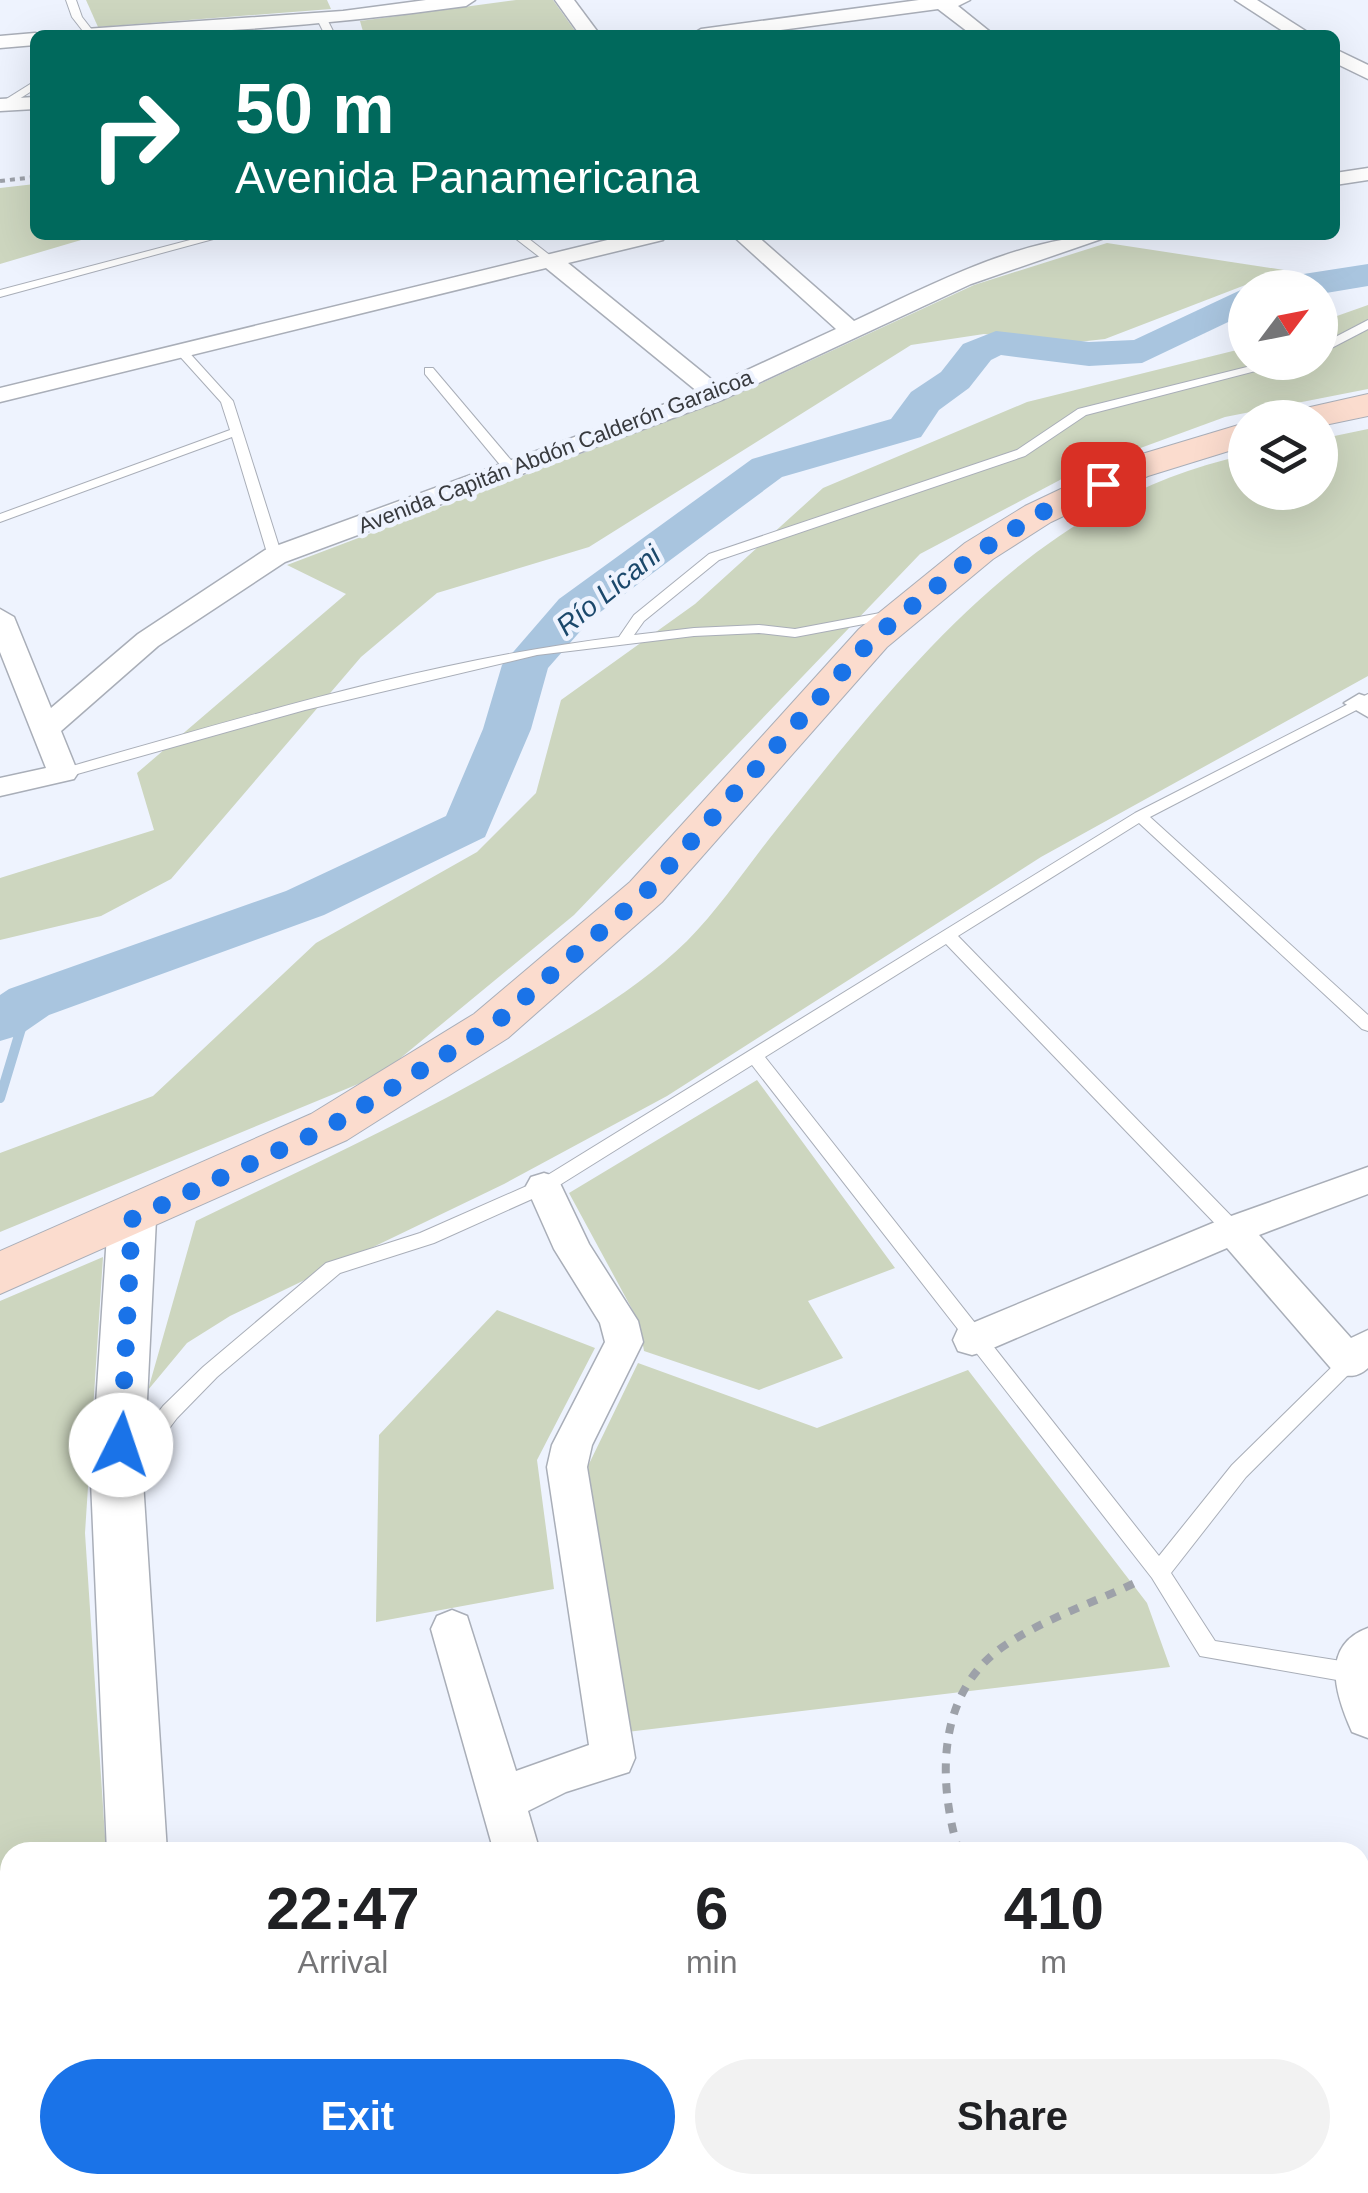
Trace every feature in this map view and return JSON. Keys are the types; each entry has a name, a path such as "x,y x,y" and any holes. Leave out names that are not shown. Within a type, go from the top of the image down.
{"main road":[{"path":"1338,412 1368,405"},
{"path":"0,1274 132,1219 329,1127 492,1026 646,892 873,638 980,551 1038,514 1135,468 1228,439"}],"street":[{"path":"237,30 326,27 342,8 466,0"},
{"path":"564,0 586,30"},
{"path":"752,0 780,30 947,1 979,30"},
{"path":"1244,0 1294,30"},
{"path":"0,42 30,39"},
{"path":"2,106 30,103"},
{"path":"1340,178 1368,174"},
{"path":"0,395 634,240"},
{"path":"749,240 854,333"},
{"name":"Avenida Capitán Abdón Calderón Garaicoa","path":"44,730 148,640 276,556 715,394 963,280 1087,240"},
{"path":"550,260 715,394"},
{"path":"0,617 63,773 0,787"},
{"path":"972,1340 1233,1230 1368,1180"},
{"path":"503,1800 557,1774 613,1758 568,1467 572,1444 624,1342 618,1322 573,1249 544,1186"},
{"path":"132,1219 118,1482 136,1842"},
{"path":"1233,1230 1359,1353"},
{"path":"452,1629 514,1842"},
{"path":"1361,1660 1368,1718"}],"lane":[{"path":"71,0 86,30"},
{"path":"2,106 30,87"},
{"path":"0,294 203,240"},
{"path":"524,240 550,260"},
{"path":"1338,340 1368,324"},
{"path":"182,350 227,401 276,556"},
{"path":"430,371 511,469"},
{"path":"622,642 639,618 714,557 1021,453 1082,412 1228,376"},
{"path":"0,518 238,431"},
{"path":"63,773 476,663 622,642 758,629 795,633 906,612"},
{"path":"118,1482 170,1412 210,1372 333,1268 427,1238 544,1186 1140,816 1365,703"},
{"path":"1140,816 1368,1025"},
{"path":"946,934 1233,1230"},
{"path":"754,1055 972,1340 1158,1572 1208,1649 1361,1660"},
{"path":"1158,1572 1239,1472 1359,1353"}],"path":[{"path":"0,181 30,178"},
{"path":"956,1842 945,1811 940,1766 948,1726 967,1688 1003,1646 1158,1572"}],"green space":[{"path":"86,0 327,0 331,9 98,27"},
{"path":"516,0 553,0 574,30 363,30 360,21"},
{"path":"30,185 30,240 81,240 0,264 0,188"},
{"path":"1107,243 1284,270 1228,270 1228,292 1105,339 1069,343 984,334 911,345 589,547 437,593 361,657 171,879 101,916 0,940 0,878 154,830 137,773 346,594 287,565 736,395 974,285"},
{"path":"1368,305 1368,389 1312,400 1228,400 1228,416 1075,472 920,554 574,915 380,1075 0,1232 0,1153 153,1096 316,943 477,852 536,793 561,700 695,604 823,488 1027,402 1228,352 1228,380 1338,380 1338,316"},
{"path":"1368,429 1368,676 1041,857 667,1096 504,1184 230,1316 187,1343 148,1390 196,1221 480,1079 585,1018 649,974 711,915 825,769 925,653 979,600 1038,552 1100,510 1169,478 1228,460 1228,510 1338,510 1338,435"},
{"path":"757,1080 895,1268 808,1301 843,1358 759,1390 644,1351 639,1322 569,1193"},
{"path":"103,1257 85,1533 105,1842 0,1842 0,1301"},
{"path":"497,1310 595,1348 537,1460 554,1589 376,1622 379,1435"},
{"path":"638,1363 817,1428 968,1370 1147,1603 1170,1667 627,1732 588,1466"}],"waterway":[{"name":"Río Licani","path":"1338,280 1368,275"},
{"name":"Río Licani","path":"0,1022 29,1002 305,903 467,826 507,729 525,665 575,609 767,468 906,428 925,401 955,380 977,352 996,343 1089,354 1142,351 1228,308"},
{"path":"0,1098 29,1002"}],"route":[{"path":"121,1445 132,1219 329,1127 492,1026 646,892 873,638 980,551 1038,514 1103,484"}]}
